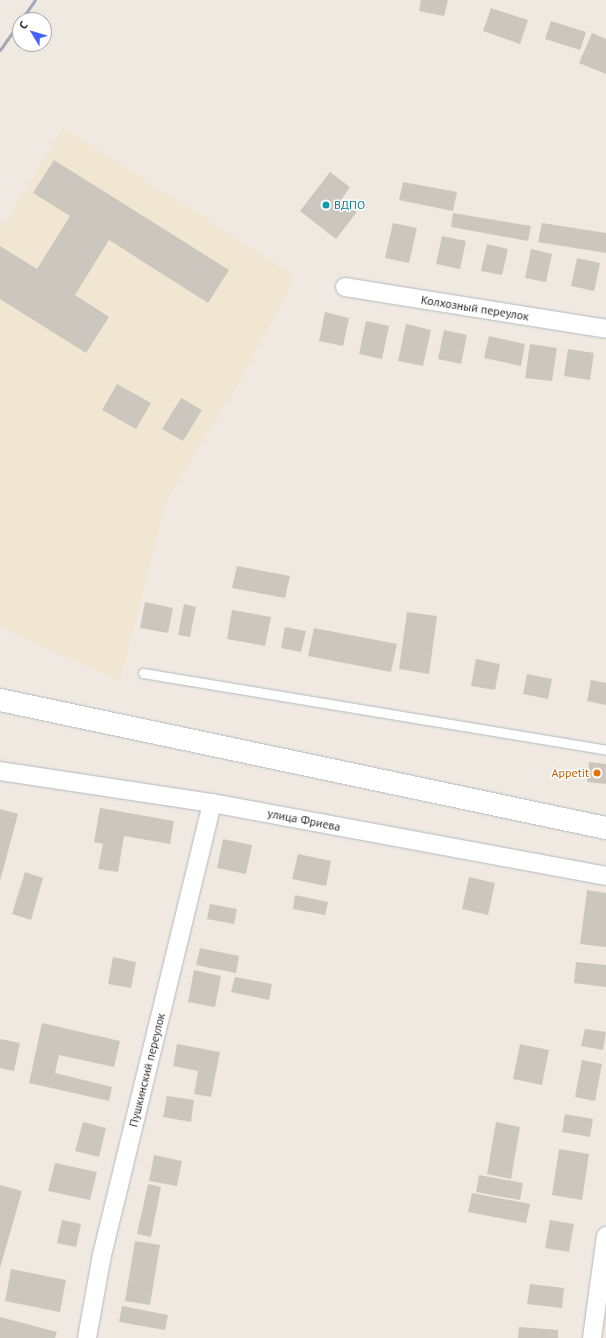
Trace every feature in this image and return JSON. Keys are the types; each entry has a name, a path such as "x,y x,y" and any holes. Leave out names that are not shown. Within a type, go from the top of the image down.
{"main road":[{"path":"0,700 606,828"}],"street":[{"name":"Колхозный переулок","path":"345,287 606,329"},
{"name":"улица Фриева","path":"0,771 212,803 606,876"},
{"name":"Пушкинский переулок","path":"87,1338 102,1255 212,803"},
{"path":"592,1338 606,1236"}],"lane":[{"path":"143,672 606,750"}],"shaded area":[{"path":"63,128 295,276 245,372 166,501 120,681 0,627 0,231"}],"building":[{"path":"421,0 448,0 444,16 419,11"},
{"path":"491,8 528,20 520,44 483,31"},
{"path":"551,21 586,32 580,50 545,39"},
{"path":"592,33 606,39 606,74 579,63"},
{"path":"54,160 229,270 208,303 109,240 75,295 109,317 86,353 0,299 0,246 37,269 70,216 33,193"},
{"name":"ВДПО","path":"330,172 350,187 341,200 357,212 336,239 300,211"},
{"path":"403,182 457,192 453,211 399,200"},
{"path":"453,213 531,226 528,241 451,227"},
{"path":"393,223 417,228 409,263 385,258"},
{"path":"542,223 606,233 606,253 538,242"},
{"path":"442,236 466,241 460,269 436,264"},
{"path":"487,244 508,249 502,275 481,271"},
{"path":"531,249 552,254 546,282 525,278"},
{"path":"577,258 600,263 594,291 571,286"},
{"path":"325,312 349,318 343,346 319,341"},
{"path":"366,321 389,326 382,359 359,354"},
{"path":"406,324 431,330 423,366 398,361"},
{"path":"444,330 467,335 461,364 438,359"},
{"path":"489,336 525,344 521,366 484,358"},
{"path":"530,344 557,348 552,381 525,378"},
{"path":"568,349 594,353 590,380 564,376"},
{"path":"117,384 151,403 136,429 102,410"},
{"path":"181,398 202,410 183,441 162,429"},
{"path":"237,566 290,576 285,598 232,588"},
{"path":"145,602 173,608 168,633 140,628"},
{"path":"184,604 196,607 190,637 178,635"},
{"path":"232,610 271,617 265,646 227,639"},
{"path":"407,612 437,616 429,674 399,669"},
{"path":"285,627 306,631 301,652 281,648"},
{"path":"314,628 397,644 391,672 308,656"},
{"path":"476,659 500,664 495,690 471,686"},
{"path":"527,674 552,679 548,699 523,694"},
{"path":"591,680 606,683 606,705 587,701"},
{"name":"Appetit","path":"589,762 606,764 606,784 587,782"},
{"path":"100,808 174,821 170,844 124,836 118,872 98,869 103,844 94,842"},
{"path":"0,809 18,814 0,881"},
{"path":"223,839 252,845 246,874 217,868"},
{"path":"298,854 331,861 326,886 292,879"},
{"path":"25,872 43,878 31,920 12,914"},
{"path":"469,877 495,883 488,915 462,909"},
{"path":"587,890 606,893 606,947 580,944"},
{"path":"295,895 328,902 325,915 293,909"},
{"path":"210,904 237,909 234,924 207,919"},
{"path":"200,948 239,956 236,973 196,965"},
{"path":"113,957 136,962 131,988 108,984"},
{"path":"576,962 606,965 606,987 574,983"},
{"path":"194,970 221,976 215,1007 188,1002"},
{"path":"235,977 272,984 269,1000 231,992"},
{"path":"42,1023 120,1041 114,1067 59,1055 55,1073 112,1087 109,1101 29,1083"},
{"path":"585,1029 606,1032 603,1050 581,1046"},
{"path":"0,1039 20,1043 14,1071 0,1068"},
{"path":"177,1044 220,1052 211,1097 194,1094 198,1071 173,1066"},
{"path":"520,1044 549,1050 542,1085 513,1079"},
{"path":"582,1060 602,1064 595,1101 575,1097"},
{"path":"167,1096 194,1100 191,1122 163,1117"},
{"path":"565,1114 593,1119 590,1137 562,1132"},
{"path":"83,1122 106,1128 99,1157 75,1151"},
{"path":"496,1122 520,1127 511,1179 487,1174"},
{"path":"559,1149 589,1154 582,1200 552,1195"},
{"path":"154,1155 182,1161 177,1186 149,1181"},
{"path":"55,1163 97,1172 90,1200 48,1191"},
{"path":"479,1175 523,1183 520,1200 476,1192"},
{"path":"148,1184 161,1187 151,1237 137,1234"},
{"path":"0,1185 22,1191 0,1268"},
{"path":"472,1193 530,1204 526,1223 468,1212"},
{"path":"62,1220 81,1224 76,1247 57,1243"},
{"path":"550,1220 574,1224 569,1252 545,1248"},
{"path":"135,1241 160,1245 150,1305 125,1301"},
{"path":"11,1269 66,1280 60,1312 5,1301"},
{"path":"530,1284 564,1288 562,1308 527,1304"},
{"path":"122,1306 168,1315 165,1330 119,1322"},
{"path":"0,1317 57,1332 55,1338 0,1338"},
{"path":"519,1327 558,1330 558,1338 518,1338"}],"railway":[{"path":"27,12 35,0"},
{"path":"0,50 12,33"}],"place":[{"name":"ВДПО","path":"326,205"},
{"name":"Appetit","path":"597,773"}]}
